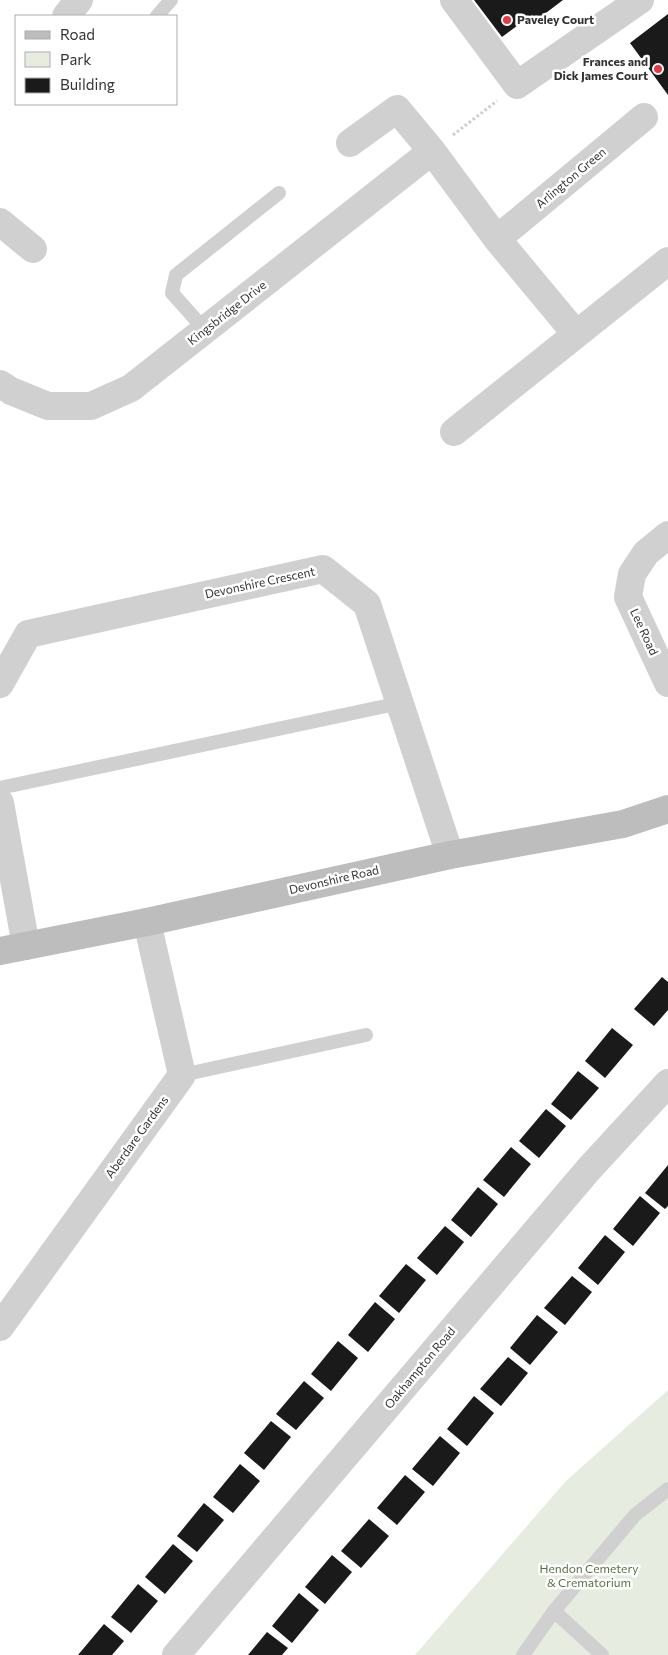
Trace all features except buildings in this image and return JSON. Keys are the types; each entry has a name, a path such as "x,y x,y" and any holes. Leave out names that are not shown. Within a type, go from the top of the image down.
{"street":[{"path":"67,15 79,0"},
{"path":"454,0 509,92 640,0"},
{"path":"350,143 397,109 432,151 497,239 576,334"},
{"name":"Arlington Green","path":"497,239 644,117"},
{"name":"Kingsbridge Drive","path":"0,384 11,391 48,406 91,406 131,388 432,151"},
{"path":"0,222 33,249"},
{"path":"454,432 668,261"},
{"name":"Lee Road","path":"668,535 646,553 636,567 632,574 628,597 668,683"},
{"name":"Devonshire Crescent","path":"0,684 28,634 323,569 367,604 450,854"},
{"path":"0,803 13,949"},
{"name":"Devonshire Road","path":"13,949 147,922 450,854 623,824 668,809"},
{"path":"147,922 182,1075"},
{"name":"Aberdare Gardens","path":"0,1327 182,1075"},
{"name":"Oakhampton Road","path":"176,1655 588,1170 668,1083"}],"lane":[{"path":"158,15 171,0"},
{"path":"205,330 172,293 176,275 279,193"},
{"path":"0,788 400,703"},
{"path":"182,1075 366,1035"},
{"path":"523,1655 554,1611 635,1515 668,1489"},
{"path":"554,1611 602,1655"}],"path":[{"path":"454,134 509,92"}],"green space":[{"name":"Hendon Cemetery & Crematorium","path":"668,1390 668,1655 415,1655 566,1481"}],"place":[{"name":"Paveley Court","path":"507,20"},
{"name":"Frances and Dick James Court","path":"658,69"}]}
